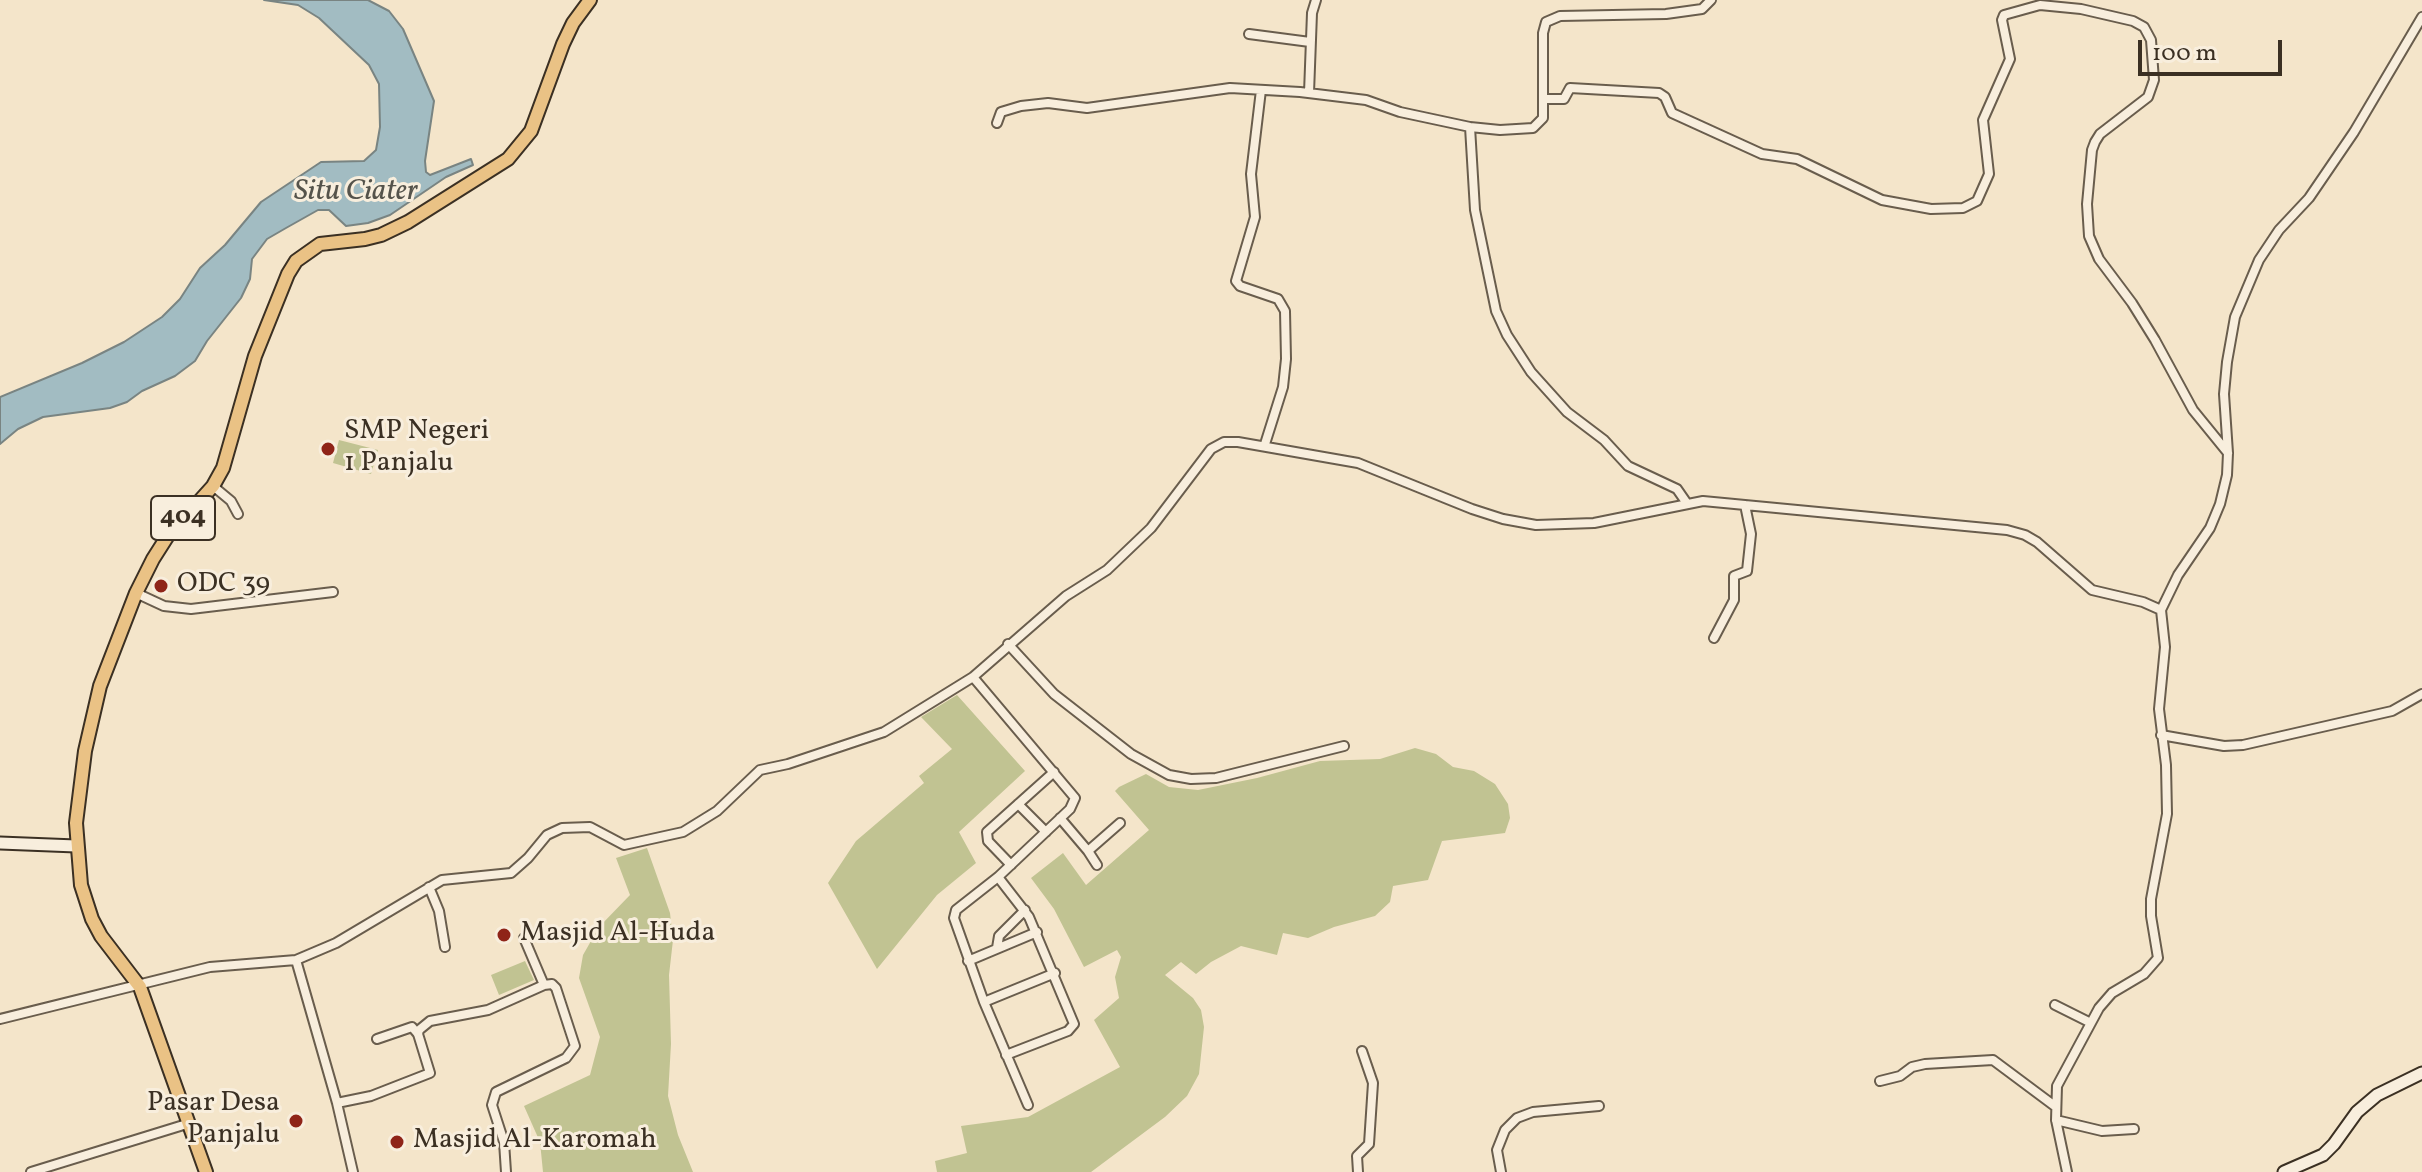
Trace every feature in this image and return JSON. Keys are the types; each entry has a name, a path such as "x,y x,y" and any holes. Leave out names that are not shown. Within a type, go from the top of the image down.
{"main road":[{"name":"404","path":"206,1172 140,987 101,936 81,885 76,846 80,788 92,712 109,659 136,593 167,537 213,486 228,456 255,356 296,261 320,244 381,235 408,222 508,159 531,131 563,44 573,23 590,0"}],"street":[{"path":"1309,93 1312,13 1316,0"},
{"path":"997,123 1001,112 1021,106 1048,103 1087,108 1230,88 1366,100 1400,112 1470,127 1500,130 1533,128 1542,121 1545,99 1543,33 1544,25 1551,19 1560,16 1666,14 1702,9 1711,0"},
{"path":"1545,99 1564,99 1570,88 1659,93 1665,97 1672,113 1762,154 1797,159 1882,200 1931,209 1963,208 1977,201 1989,174 1983,120 2010,59 2002,17 2031,3 2133,21 2148,33 2154,80 2148,97 2100,134 2092,150 2087,204 2089,236 2099,259 2155,340 2193,410 2228,453"},
{"path":"2067,1172 2056,1120 2057,1086 2089,1022 2112,993 2144,974 2158,958 2151,908 2167,814 2159,696 2165,647 2161,610 2178,575 2217,515 2227,475 2224,394 2235,317 2259,260 2279,230 2309,198 2354,132 2422,17"},
{"path":"1249,34 1310,42"},
{"path":"1261,90 1251,174 1255,217 1236,281 1240,286 1278,299 1285,311 1283,387 1265,444"},
{"path":"1470,127 1475,210 1496,311 1507,335 1531,372 1567,412 1604,440 1628,466 1677,489 1686,502"},
{"path":"0,1019 140,987 210,967 296,960 336,943 448,878 511,873 547,835 568,826 590,827 624,845 683,832 717,811 760,770 788,764 884,732 973,677 1066,596 1107,570 1151,528 1211,449 1224,442 1265,444 1358,463 1472,509 1536,525 1594,523 1703,501 2007,530 2037,542 2092,590 2143,602 2161,610"},
{"path":"213,486 231,501 238,514"},
{"path":"1714,638 1734,600 1734,576 1747,571 1751,534 1745,505"},
{"path":"136,593 164,606 191,609 333,592"},
{"path":"1008,644 1054,694 1131,754 1169,775 1203,780 1216,778 1344,746"},
{"path":"973,677 1075,798 1073,805 1046,832 954,914 968,961 1028,1105"},
{"path":"2161,735 2224,746 2243,745 2392,711 2422,694"},
{"path":"1011,865 986,836 987,832 1054,772"},
{"path":"1018,804 1046,832"},
{"path":"1060,818 1097,865"},
{"path":"1088,851 1120,823"},
{"path":"0,843 76,846"},
{"path":"998,877 1025,910 1037,932 1073,1021 1073,1027 1006,1055"},
{"path":"429,887 439,911 445,947"},
{"path":"997,948 999,936 1025,910"},
{"path":"968,961 1037,932"},
{"path":"524,938 544,985"},
{"path":"296,960 337,1103 353,1172"},
{"path":"984,1002 1055,973"},
{"path":"418,1034 430,1021 488,1010 544,985 552,984 556,988 575,1046 566,1058 496,1092 492,1105 504,1142 506,1172"},
{"path":"2055,1005 2089,1022"},
{"path":"337,1103 371,1096 428,1075 431,1070 418,1034 411,1027 377,1039"},
{"path":"1358,1172 1357,1156 1369,1144 1373,1083 1362,1051"},
{"path":"1880,1081 1925,1064 1993,1060 2056,1107"},
{"path":"2284,1172 2323,1155 2357,1112 2377,1095 2422,1073"},
{"path":"1501,1172 1497,1150 1505,1130 1517,1118 1533,1112 1599,1106"},
{"path":"2056,1120 2102,1131 2134,1129"},
{"path":"31,1172 190,1123"}],"green space":[{"path":"339,440 378,450 371,474 333,463"},
{"path":"957,695 1025,771 959,832 976,863 937,895 877,969 828,883 856,841 924,783 919,776 952,749 921,717"},
{"path":"1415,748 1436,754 1453,767 1474,771 1495,784 1508,804 1510,818 1505,833 1442,841 1428,880 1393,886 1390,902 1375,916 1308,938 1283,933 1277,955 1241,946 1196,974 1181,962 1165,975 1193,998 1201,1010 1204,1027 1199,1074 1187,1096 1165,1117 1091,1172 937,1172 935,1161 967,1153 961,1126 1028,1117 1120,1067 1094,1020 1119,998 1115,977 1121,957 1117,950 1084,967 1054,909 1031,878 1063,853 1086,885 1149,830 1115,791 1119,787 1146,774 1169,787 1198,790 1320,761 1380,759"},
{"path":"647,848 670,913 673,940 669,975 671,1044 668,1096 678,1135 693,1172 543,1172 540,1142 524,1106 590,1075 600,1037 579,978 583,955 599,927 630,895 616,858"},
{"path":"525,961 534,980 499,995 491,975"}],"water":[{"name":"Situ Ciater","path":"264,0 368,0 389,11 403,29 434,101 426,172 430,175 471,159 473,165 446,177 390,215 368,223 346,226 329,210 318,210 267,239 252,259 250,279 241,298 195,361 175,376 142,391 127,402 110,408 43,417 18,429 0,444 0,397 124,342 162,317 180,299 200,268 225,245 261,202 321,162 364,161 376,150 380,127 379,84 369,65 319,18 298,5"}],"place":[{"name":"SMP Negeri 1 Panjalu","path":"328,449"},
{"name":"ODC 39","path":"161,586"},
{"name":"Masjid Al-Huda","path":"504,935"},
{"name":"Pasar Desa Panjalu","path":"296,1121"},
{"name":"Masjid Al-Karomah","path":"397,1142"}]}
